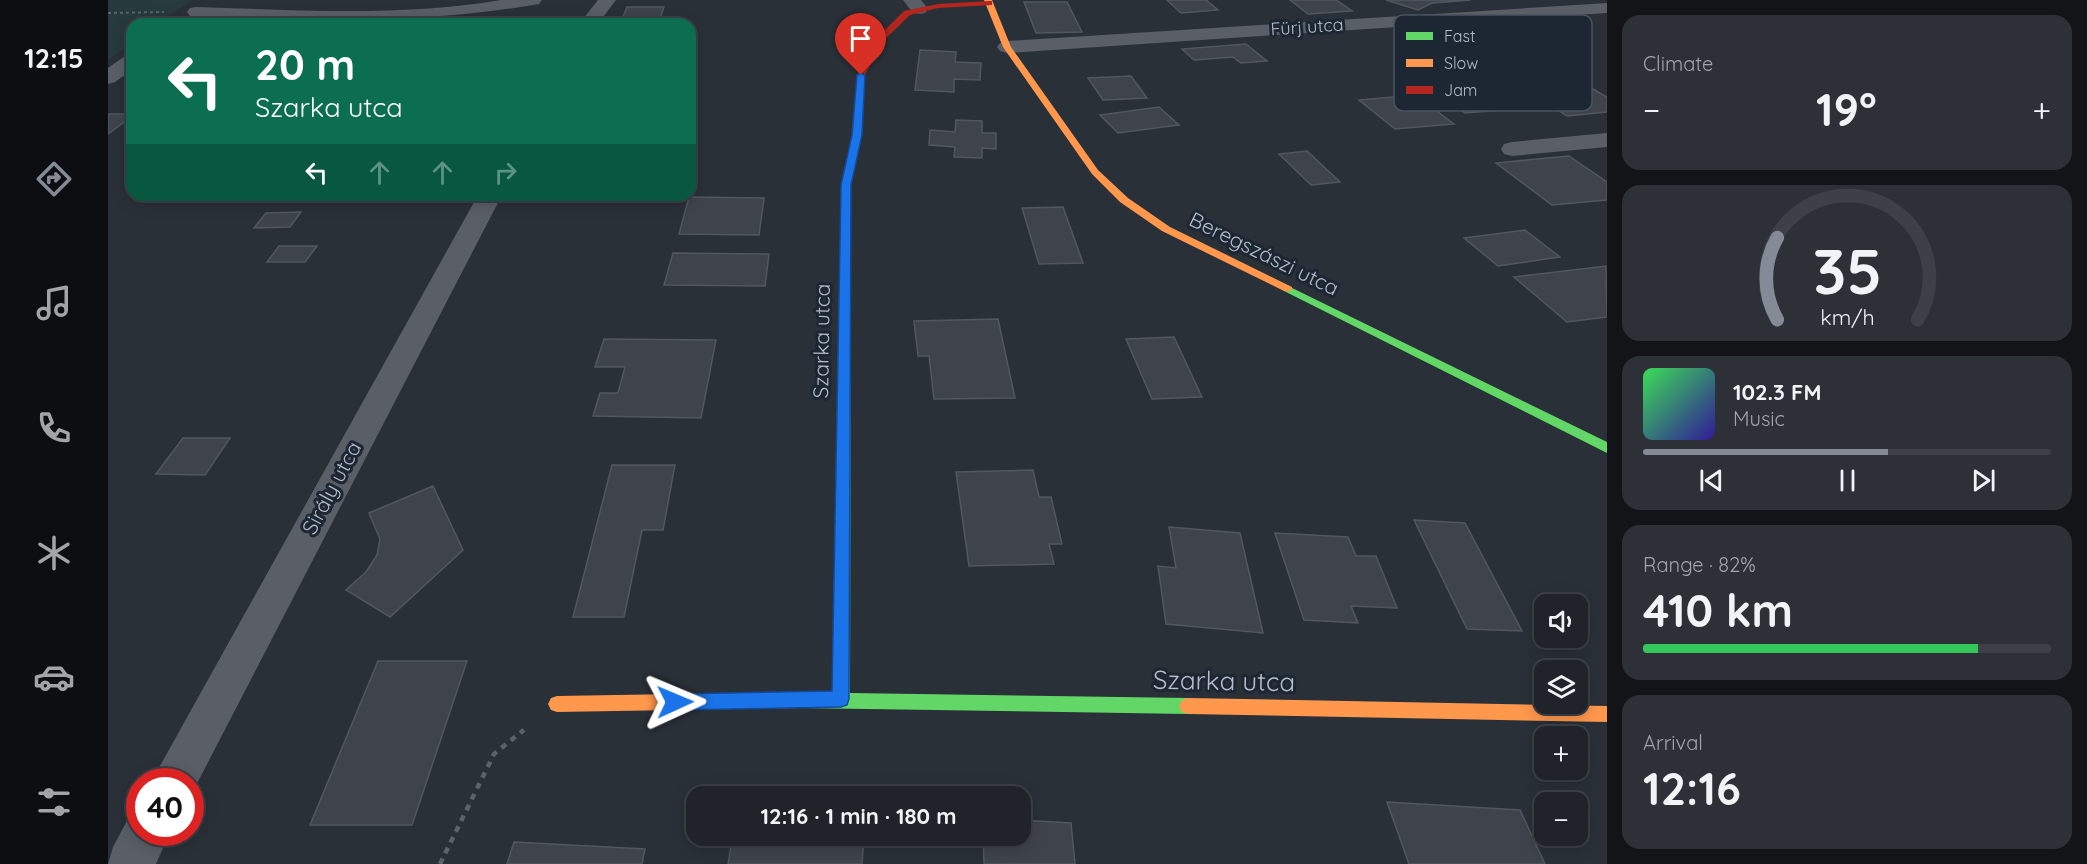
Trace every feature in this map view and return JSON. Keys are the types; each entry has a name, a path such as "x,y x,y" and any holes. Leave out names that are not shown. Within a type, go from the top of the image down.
{"street":[{"path":"188,18 212,0"},
{"path":"196,12 391,16 468,12 533,0"},
{"path":"593,18 607,0"},
{"name":"Szarka utca","path":"841,699 846,185 857,135 861,75 879,41 916,4 988,1"},
{"name":"Beregszászi utca","path":"988,1 1006,47 1095,172 1124,200 1166,229 1607,448"},
{"name":"Fürj utca","path":"1499,15 1607,8"},
{"name":"Fürj utca","path":"1006,47 1394,22"},
{"path":"108,78 126,64"},
{"path":"1512,149 1607,140"},
{"name":"Sirály utca","path":"182,768 487,201"},
{"name":"Szarka utca","path":"557,704 841,699 1607,714"},
{"path":"130,864 140,846"}],"path":[{"path":"108,14 196,12"},
{"path":"440,864 494,754 557,704"}],"green space":[{"path":"108,0 192,0 166,18 126,18 126,46 108,60"}],"building":[{"path":"1167,0 1206,0 1218,10 1181,13"},
{"path":"1290,0 1336,0 1352,11 1308,14"},
{"path":"1386,0 1471,0 1432,3 1418,10"},
{"path":"1024,2 1067,2 1082,32 1036,33"},
{"path":"627,7 664,7 660,18 622,18"},
{"path":"1246,44 1267,61 1241,63 1233,57 1194,60 1182,49"},
{"path":"920,50 956,52 955,62 981,63 980,80 954,79 954,92 915,90"},
{"path":"1131,76 1147,98 1103,100 1088,78"},
{"path":"1592,88 1607,97 1607,112 1567,116 1559,111 1592,111"},
{"path":"1394,97 1394,111 1437,111 1454,124 1395,129 1359,100"},
{"path":"1159,107 1179,125 1118,133 1100,115"},
{"path":"1462,111 1491,111 1465,113"},
{"path":"108,114 126,114 126,120 108,134"},
{"path":"956,120 982,121 982,133 996,133 996,149 982,148 982,158 954,157 955,147 929,145 930,130 955,132"},
{"path":"1307,151 1340,182 1311,185 1279,154"},
{"path":"1569,156 1607,182 1607,200 1552,205 1496,163"},
{"path":"696,197 764,198 759,235 679,234 688,201 696,201"},
{"path":"1063,207 1083,263 1039,264 1022,208"},
{"path":"301,212 290,227 254,228 266,213"},
{"path":"1525,230 1560,257 1498,266 1464,238"},
{"path":"279,246 317,246 305,262 267,262"},
{"path":"673,253 769,254 765,286 664,285"},
{"path":"1606,266 1607,317 1567,322 1514,277"},
{"path":"998,319 1015,398 934,399 929,356 918,356 914,321"},
{"path":"1174,337 1202,397 1152,399 1126,339"},
{"path":"604,339 716,340 701,418 593,416 600,393 618,393 625,367 595,367"},
{"path":"183,438 230,438 205,475 156,474"},
{"path":"612,465 675,465 663,530 642,530 624,617 573,617"},
{"path":"1033,470 1039,497 1051,497 1062,544 1049,544 1054,564 969,566 956,472"},
{"path":"433,486 463,550 390,617 346,590 366,572 377,555 380,539 369,513"},
{"path":"1414,520 1465,523 1522,631 1467,629"},
{"path":"1169,527 1240,533 1263,633 1166,624 1158,566 1176,568"},
{"path":"1275,533 1348,537 1356,556 1376,556 1397,608 1351,606 1358,623 1304,620"},
{"path":"378,661 467,661 412,825 310,825"},
{"path":"1387,802 1520,810 1534,840 1534,846 1537,846 1545,864 1409,864"},
{"path":"1031,821 1071,823 1075,864 984,864 983,846 1031,846"},
{"path":"514,842 645,849 642,864 507,864"},
{"path":"731,846 863,846 862,864 728,864"}],"traffic: fast":[{"path":"1288,289 1607,448"},
{"path":"841,699 845,294"},
{"path":"800,700 1188,706"}],"traffic: slow":[{"path":"988,0 1007,47 1095,172 1124,200 1166,229 1288,289"},
{"path":"557,704 800,700"},
{"path":"1188,706 1607,714"}],"traffic: jam":[{"path":"845,294 846,185 857,135 861,75 879,41 907,13 938,6 989,3"}],"route":[{"path":"675,702 841,699 846,185 857,135 861,75"}]}
